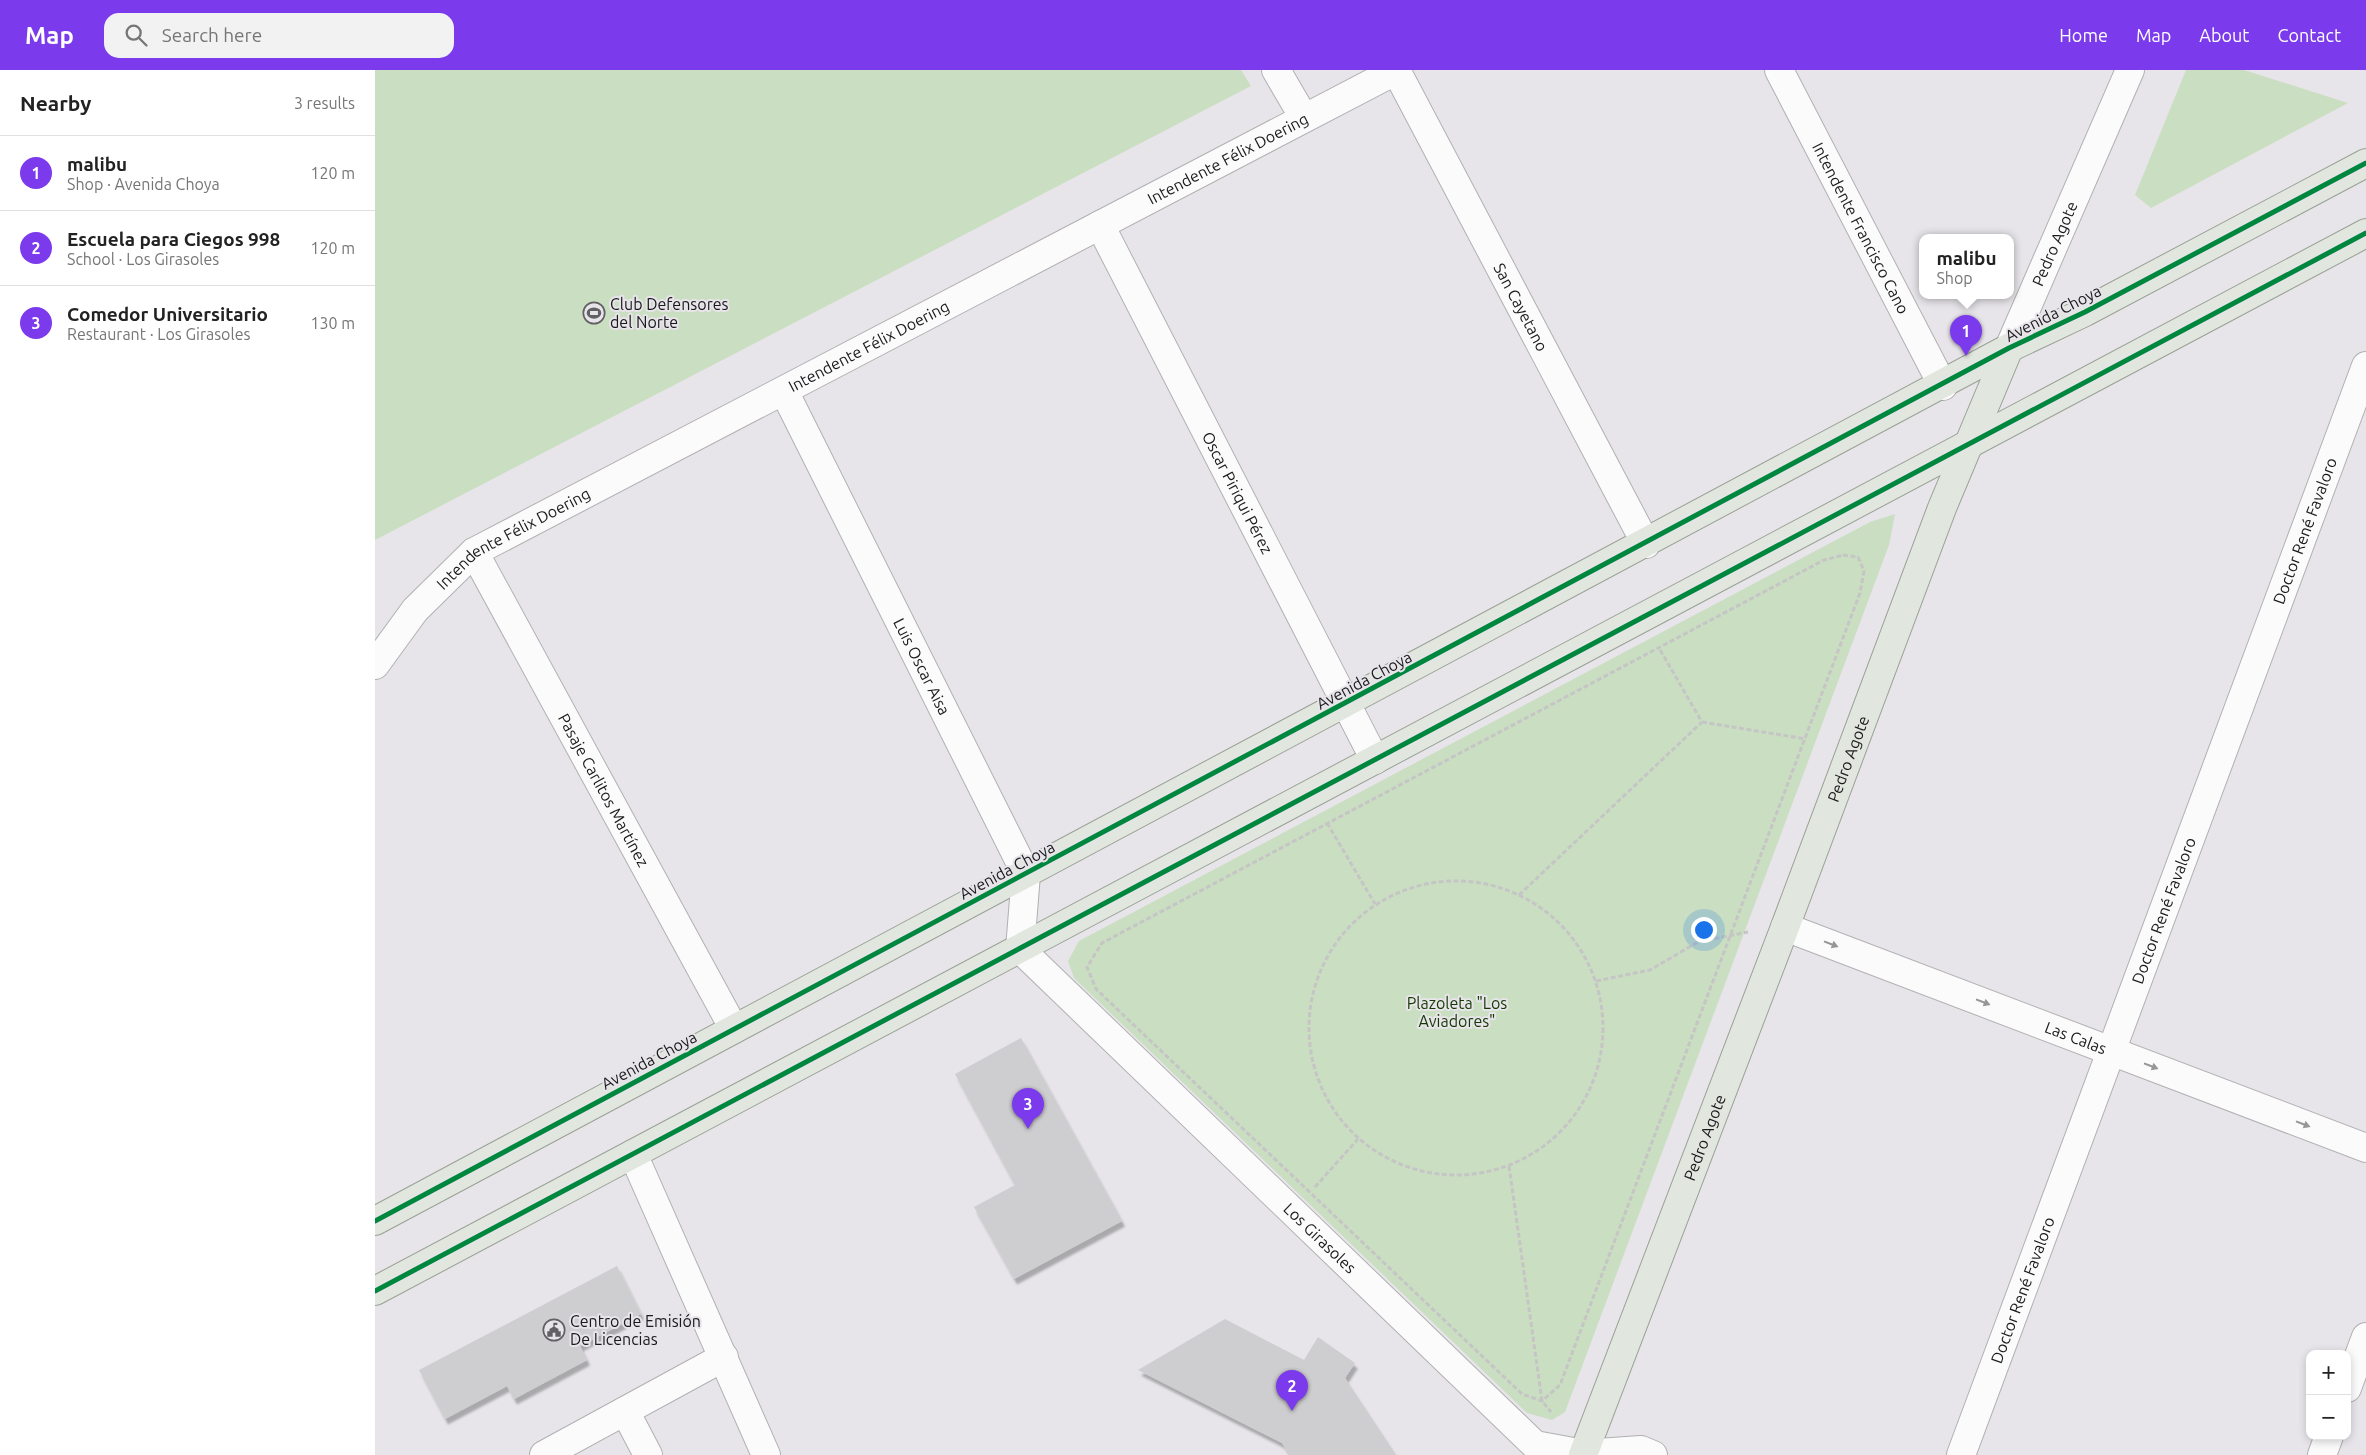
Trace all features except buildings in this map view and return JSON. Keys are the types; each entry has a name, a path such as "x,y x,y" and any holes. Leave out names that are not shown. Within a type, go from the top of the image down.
{"main road":[{"name":"Avenida Choya","path":"375,1221 1943,386 2009,348 2085,312 2366,163"},
{"path":"375,1291 2366,233"},
{"name":"Pedro Agote","path":"1583,1454 1785,927 1942,508 1971,443 2009,348"}],"street":[{"path":"1276,70 1304,118"},
{"name":"Intendente Félix Doering","path":"375,665 415,610 474,552 1396,70"},
{"name":"San Cayetano","path":"1396,70 1646,544"},
{"name":"Intendente Francisco Cano","path":"1779,70 1943,386"},
{"name":"Pedro Agote","path":"2009,348 2130,70"},
{"name":"Oscar Piriqui Pérez","path":"1100,225 1375,760"},
{"name":"Doctor René Favaloro","path":"1961,1455 2366,366"},
{"name":"Luis Oscar Aisa","path":"784,391 1026,874"},
{"name":"Pasaje Carlitos Martínez","path":"474,552 734,1029"},
{"path":"1020,949 1026,874"},
{"name":"Las Calas","path":"1785,927 2366,1148"},
{"name":"Los Girasoles","path":"1020,949 1535,1445 1583,1454 1641,1450 1653,1455"},
{"path":"633,1154 767,1455"},
{"path":"2351,1377 2366,1337"},
{"path":"553,1453 724,1357"},
{"path":"625,1411 649,1455"},
{"path":"2322,1455 2328,1440"}],"path":[{"path":"1843,555 1858,556 1864,571 1860,593 1806,739 1560,1385 1543,1401 1522,1394 1096,990 1087,967 1102,942 1825,560 1843,555"},
{"path":"1659,648 1702,722"},
{"path":"1702,722 1806,739"},
{"path":"1519,895 1702,722"},
{"path":"1310,795 1375,904"},
{"path":"1446,880 1484,883 1519,895 1550,914 1575,941 1596,981 1604,1026 1598,1070 1579,1111 1548,1144 1509,1166 1470,1175 1430,1173 1391,1161 1358,1138 1329,1104 1311,1062 1308,1016 1318,973 1342,933 1375,904 1409,887 1446,880"},
{"path":"1596,981 1650,970 1698,942 1732,934 1785,927"},
{"path":"1310,1193 1358,1138"},
{"path":"1509,1166 1543,1401 1583,1454"}],"green space":[{"name":"Club Defensores del Norte","path":"375,70 1241,70 1251,86 375,540"},
{"path":"2186,70 2244,70 2348,103 2151,208 2135,195"},
{"name":"Plazoleta \"Los Aviadores\"","path":"1895,514 1889,545 1565,1412 1552,1420 1527,1413 1074,978 1068,961 1079,941 1870,522"}],"cycle path":[{"path":"375,1221 2009,348 2085,312 2366,163"},
{"path":"375,1291 2366,233"}],"place":[{"name":"Club Defensores del Norte","path":"594,313"},
{"name":"malibu","path":"1966,356"},
{"name":"Comedor Universitario","path":"1028,1129"},
{"name":"Centro de Emisión De Licencias","path":"554,1330"},
{"name":"Escuela para Ciegos 998","path":"1292,1411"}]}
